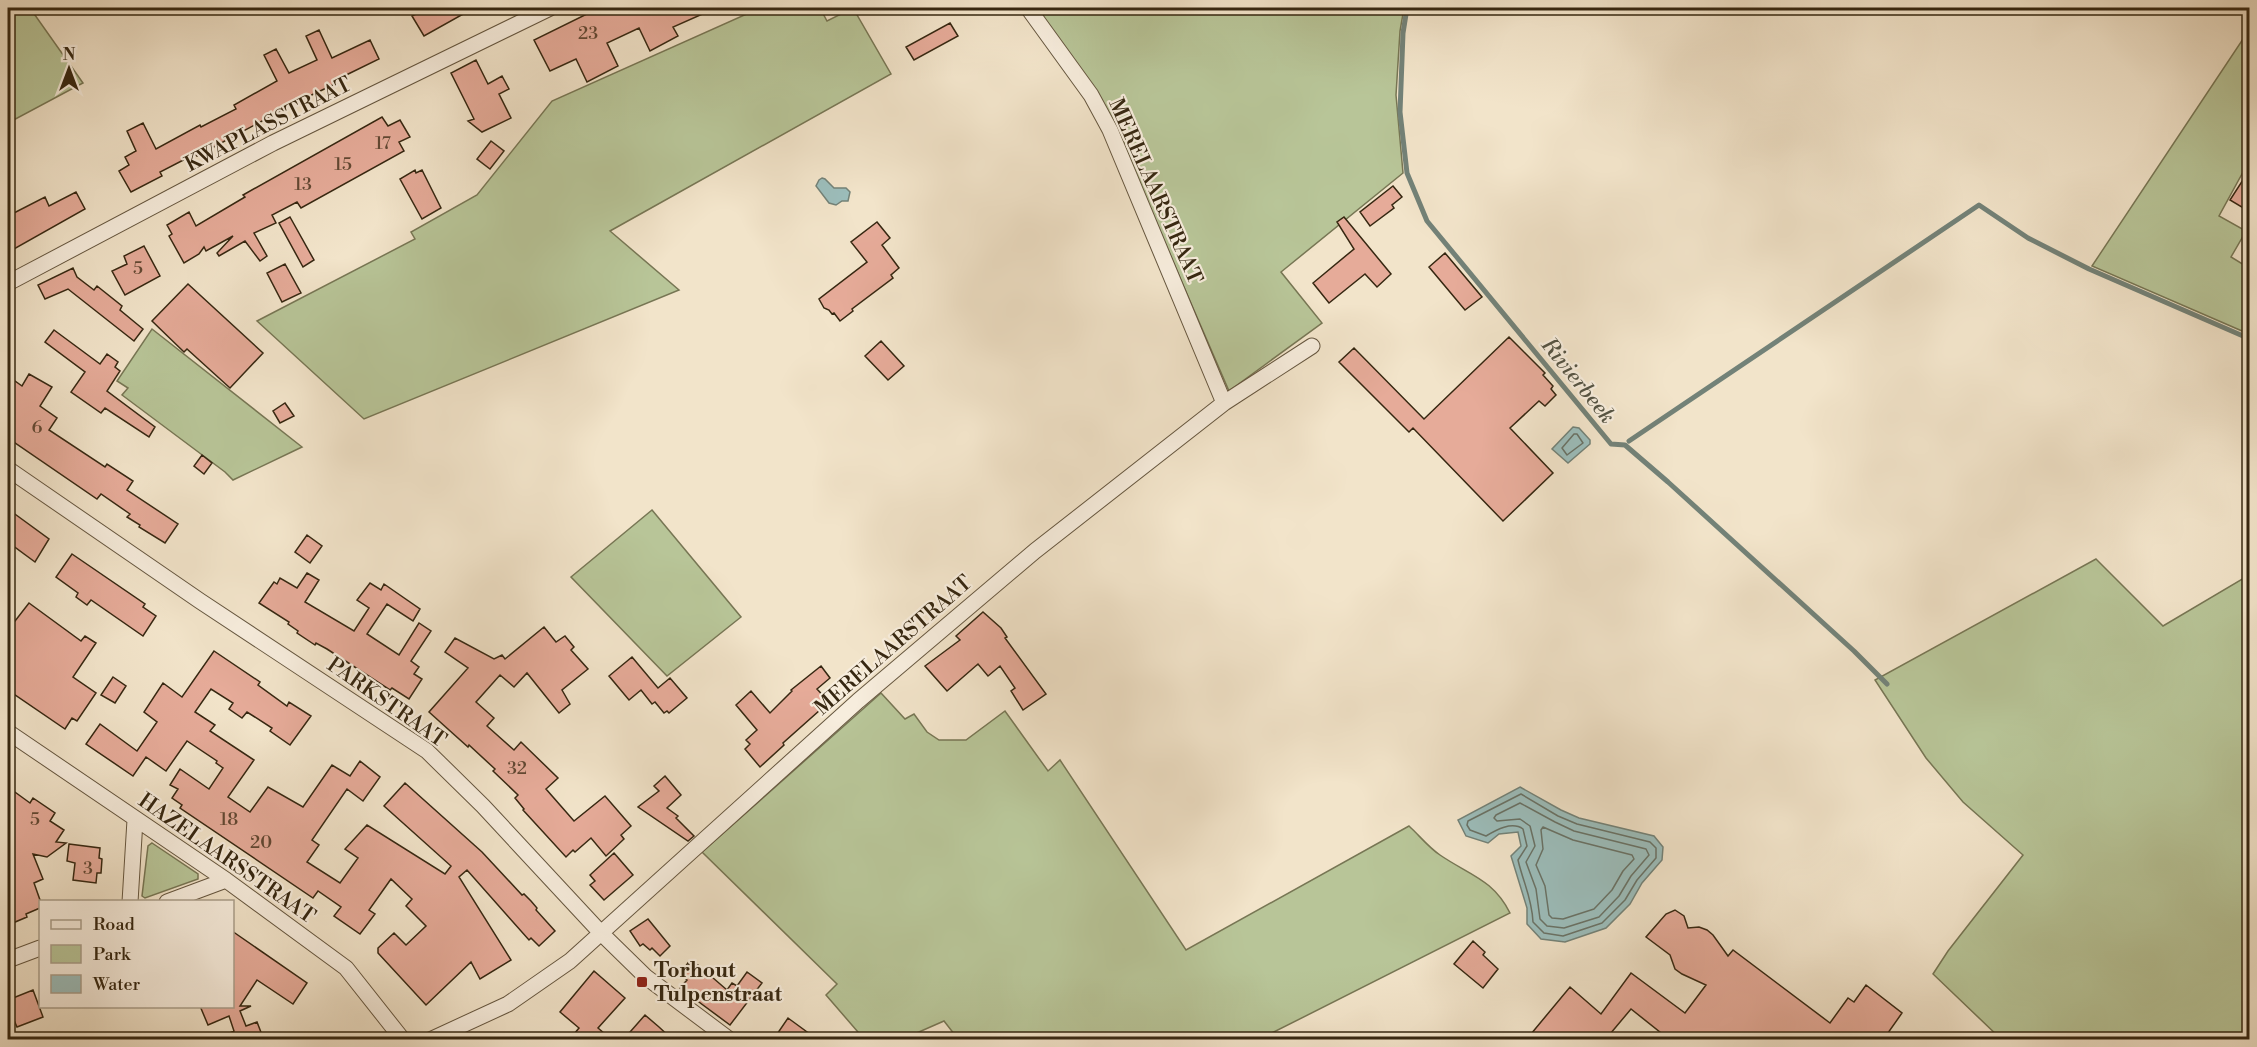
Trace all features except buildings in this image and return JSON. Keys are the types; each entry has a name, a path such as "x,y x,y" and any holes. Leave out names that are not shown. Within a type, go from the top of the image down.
{"street":[{"name":"KWAPLASSTRAAT","path":"8,283 273,143 550,8"},
{"name":"MERELAARSTRAAT","path":"1028,8 1091,96 1110,130 1224,403"},
{"name":"MERELAARSTRAAT","path":"430,1040 458,1035 570,961 893,671 1035,550 1224,403 1312,346"},
{"name":"PARKSTRAAT","path":"8,469 200,601 427,751 483,806 601,933 646,977 730,1040"},
{"name":"HAZELAARSSTRAAT","path":"8,732 226,880 346,968 403,1040"},
{"path":"130,900 135,820"},
{"path":"171,900 226,880"},
{"path":"8,960 39,948"}],"green space":[{"path":"8,8 30,8 83,83 8,123"},
{"path":"760,8 820,8 827,21 853,8 891,74 610,231 679,290 364,419 257,321 415,239 411,232 477,195 552,101"},
{"path":"1033,8 1404,8 1400,31 1396,95 1403,173 1281,272 1322,323 1229,391 1109,114"},
{"path":"2249,30 2249,164 2219,216 2246,231 2231,257 2249,268 2249,334 2092,266"},
{"path":"152,329 302,447 233,480 122,395 128,388 117,381"},
{"path":"652,510 741,617 667,676 571,577"},
{"path":"2096,559 2163,626 2249,575 2249,1039 2001,1039 1933,974 1948,951 2023,855 1963,802 1926,758 1875,680"},
{"path":"881,693 905,719 914,714 927,732 939,740 966,740 1005,711 1048,771 1060,760 1186,950 1409,826 1436,852 1488,885 1496,892 1510,913 1260,1039 958,1039 944,1021 903,1039 864,1039 826,995 837,984 702,852"},
{"path":"152,843 198,874 198,879 145,898 142,896 148,846"}],"water":[{"path":"822,178 834,188 846,188 850,192 848,201 842,201 836,205 829,203 816,186"},
{"path":"1573,427 1579,428 1590,440 1590,444 1568,463 1552,449"},
{"path":"1520,787 1579,818 1654,836 1663,847 1662,860 1642,883 1630,904 1606,928 1565,942 1541,939 1527,924 1527,908 1511,856 1521,846 1518,832 1499,834 1488,843 1466,836 1458,820"}],"waterway":[{"name":"Rivierbeek","path":"1407,8 1403,33 1400,112 1407,173 1427,221 1611,444 1625,445 1668,482 1854,651 1887,684"},
{"path":"1629,441 1979,205 2028,238 2089,269 2250,339"}],"place":[{"name":"Torhout Tulpenstraat","path":"642,982"}]}
